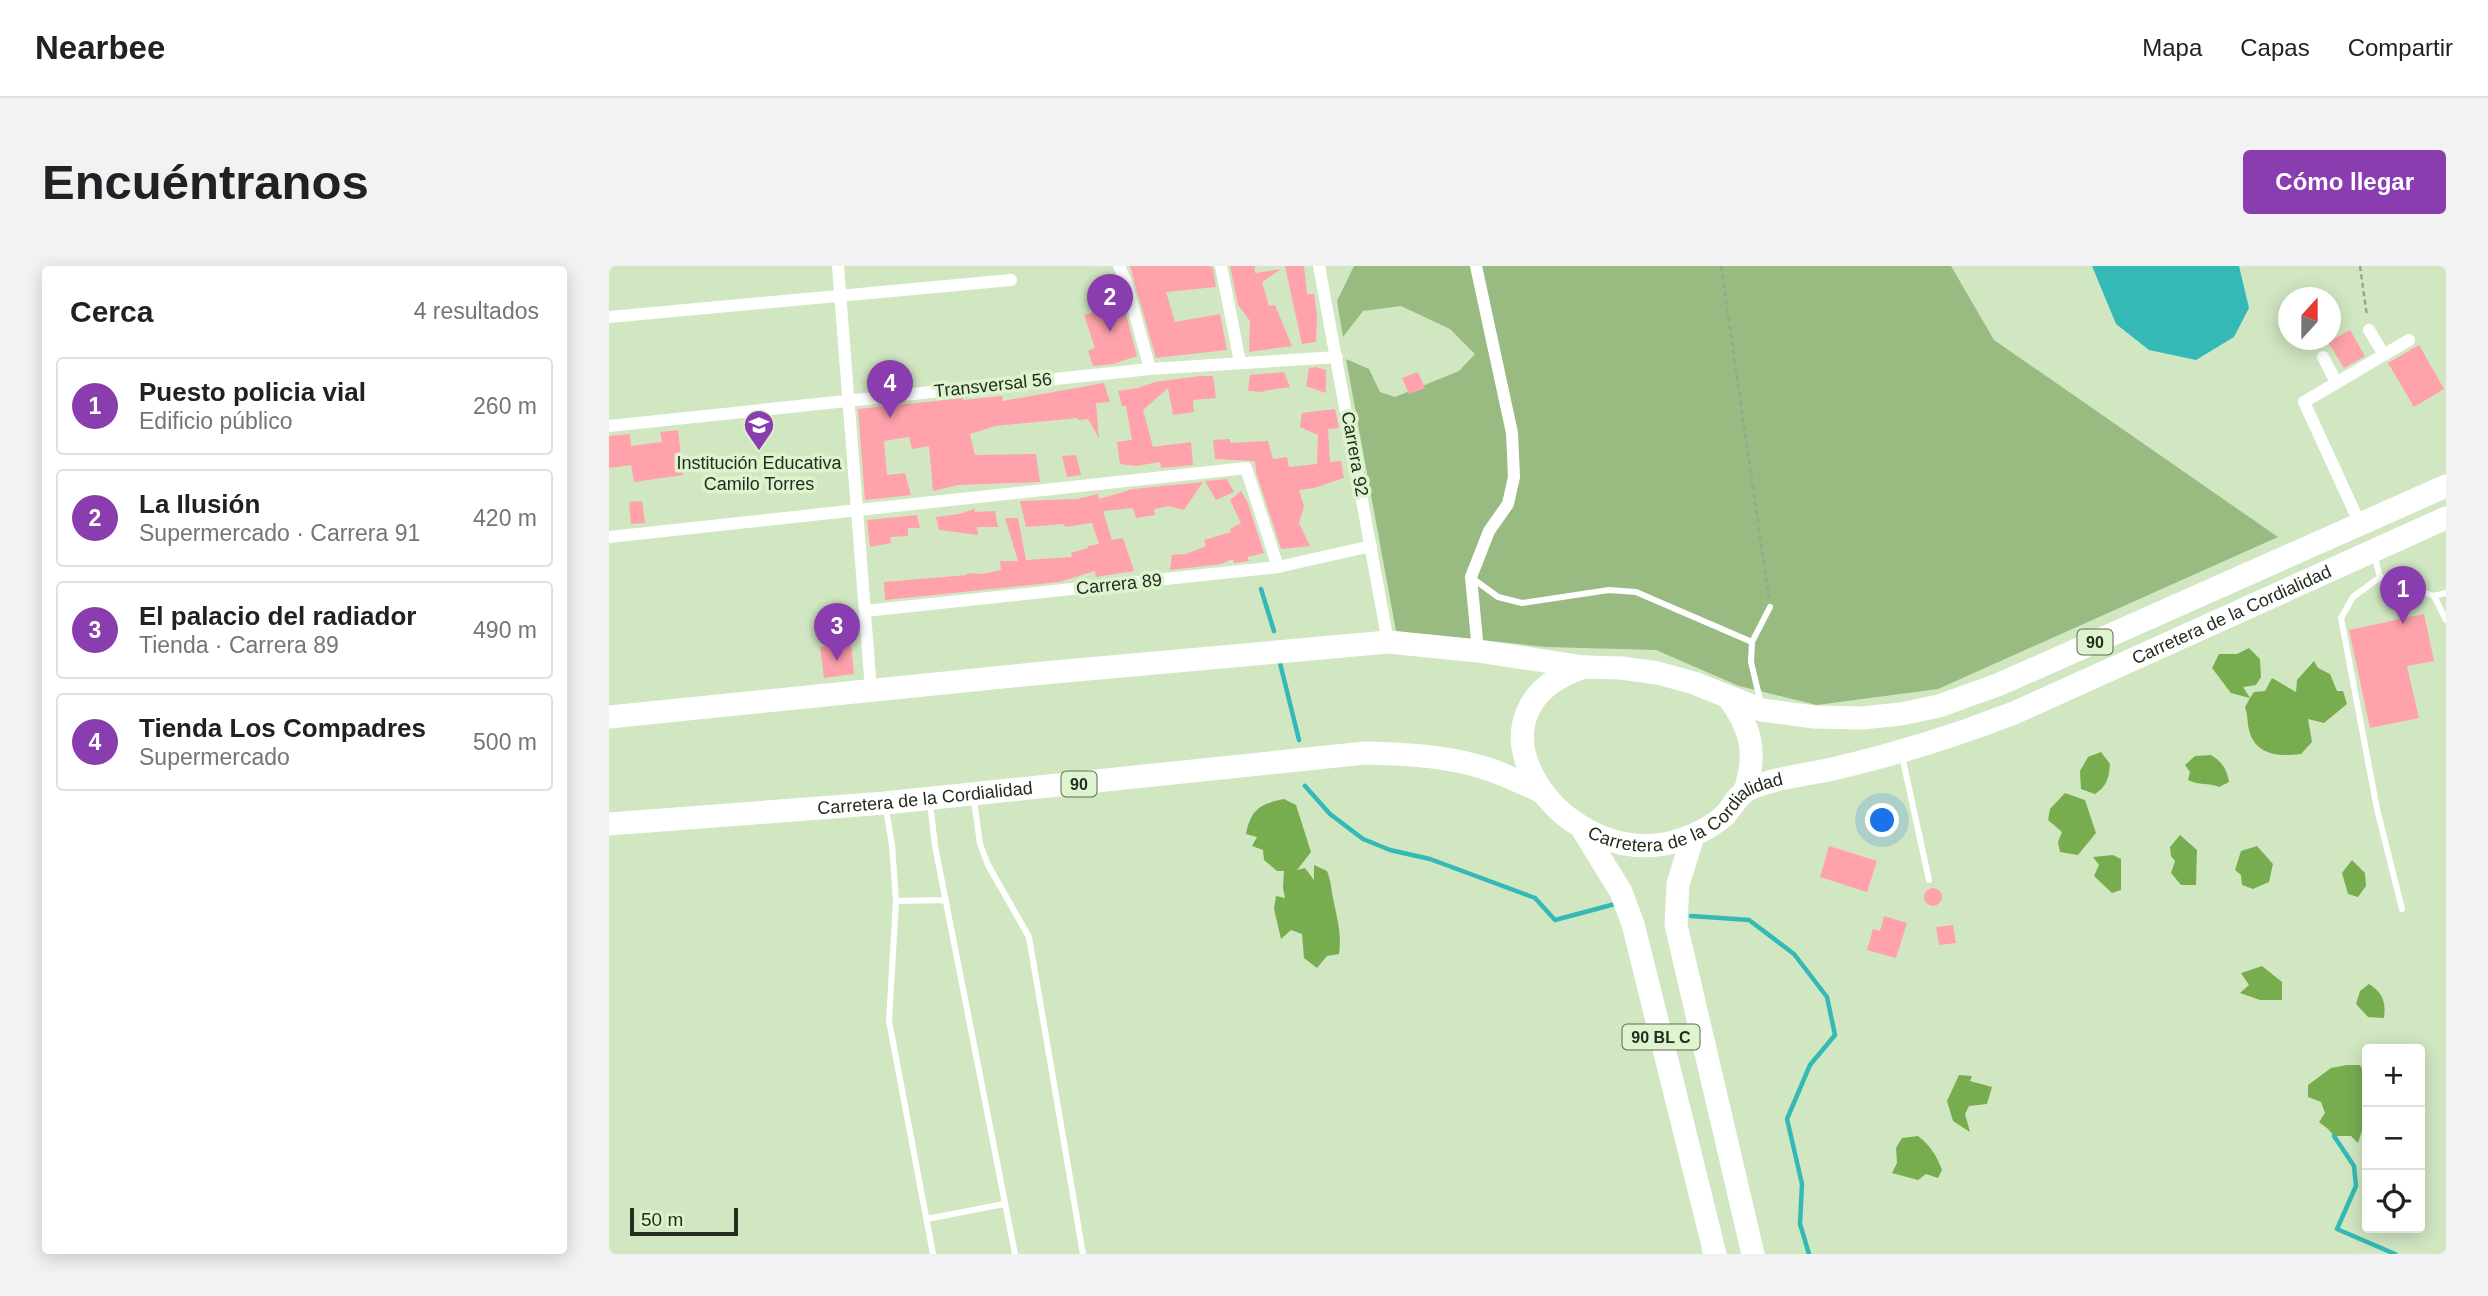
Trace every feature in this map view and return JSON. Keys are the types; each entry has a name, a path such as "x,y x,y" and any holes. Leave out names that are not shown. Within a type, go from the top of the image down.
{"highway":[{"name":"Carretera de la Cordialidad","path":"609,717 1388,642 1478,651 1584,667 1658,673 1694,683 1762,710 1814,717 1862,718 1901,714 1939,706 2000,684 2446,486"},
{"name":"Carretera de la Cordialidad","path":"609,824 929,799 1365,753 1409,754 1447,759 1491,770 1542,792 1560,813 1583,830 1619,844 1657,845 1693,836 1723,817 1745,791 1771,781 1837,768 1901,751 2014,713 2446,518"},
{"path":"1542,792 1531,775 1524,756 1522,736 1526,717 1535,699 1548,684 1565,673 1584,667"},
{"path":"1728,697 1741,713 1749,732 1751,772 1745,791"},
{"name":"90 BL C","path":"1583,830 1621,892 1633,924 1715,1254"},
{"name":"90 BL C","path":"1693,836 1678,884 1676,925 1753,1254"}],"street":[{"path":"838,266 871,690"},
{"path":"1119,266 1150,369"},
{"path":"1221,266 1240,362"},
{"name":"Carrera 92","path":"1319,266 1388,642"},
{"path":"1476,266 1512,433 1514,477 1508,504 1489,531 1471,577 1478,651"},
{"path":"609,317 1011,280"},
{"path":"2369,330 2384,355"},
{"path":"2361,526 2304,402 2409,340"},
{"name":"Transversal 56","path":"609,426 1150,369 1337,356"},
{"path":"2323,357 2336,382"},
{"path":"609,537 1246,468 1279,567"},
{"name":"Carrera 89","path":"865,611 1279,567 1371,546"}],"lane":[{"path":"2372,550 2381,577"},
{"path":"1471,577 1498,597 1522,603 1609,590 1636,592 1752,642"},
{"path":"2381,577 2434,596 2446,593"},
{"path":"2381,577 2353,597 2341,618 2382,833 2402,909"},
{"path":"2434,596 2446,620"},
{"path":"1762,710 1751,662 1752,642 1770,607"},
{"path":"1901,751 1929,880"},
{"path":"974,794 980,844 988,865 1029,937 1083,1254"},
{"path":"929,799 935,846 1015,1254"},
{"path":"885,803 892,845 896,901 889,1021 933,1254"},
{"path":"896,901 947,900"},
{"path":"926,1219 1005,1204"}],"path":[{"path":"1721,266 1770,607"},
{"path":"2360,266 2369,330"}],"green space":[{"path":"1354,266 1951,266 1994,340 2278,537 1938,689 1817,705 1739,686 1656,650 1546,647 1396,631 1346,359 1369,369 1380,392 1395,397 1459,371 1475,354 1450,329 1401,306 1363,311 1343,337 1337,301"},
{"path":"2249,648 2260,659 2261,677 2256,685 2243,687 2250,698 2231,693 2212,668 2219,654 2237,654"},
{"path":"2314,661 2318,668 2330,674 2337,691 2343,691 2347,704 2324,723 2308,719 2312,742 2301,754 2276,754 2257,745 2249,730 2245,707 2254,692 2265,691 2272,678 2296,692 2297,680"},
{"path":"2101,752 2110,764 2109,773 2105,785 2095,794 2081,789 2080,771 2088,757"},
{"path":"2211,755 2223,766 2229,782 2219,787 2188,780 2190,772 2185,765 2195,756"},
{"path":"2065,793 2085,800 2096,833 2078,855 2060,852 2058,842 2062,832 2048,820 2050,809"},
{"path":"1284,799 1296,805 1311,852 1297,870 1305,868 1314,880 1314,865 1327,871 1330,881 1339,933 1339,954 1327,956 1317,968 1304,958 1302,934 1291,930 1281,939 1274,909 1276,896 1285,898 1284,871 1277,871 1264,860 1263,850 1252,846 1257,837 1246,834 1258,809"},
{"path":"2180,835 2197,850 2196,885 2181,885 2171,873 2175,861 2170,847"},
{"path":"2257,846 2273,864 2269,882 2253,889 2242,885 2241,875 2235,870 2241,851"},
{"path":"2113,855 2121,859 2121,890 2112,893 2094,876 2099,865 2093,857"},
{"path":"2352,860 2365,873 2366,886 2358,897 2348,894 2342,873"},
{"path":"2262,966 2282,982 2282,1000 2260,1000 2240,993 2249,985 2241,973"},
{"path":"2369,984 2383,998 2384,1018 2368,1017 2356,1004 2360,991"},
{"path":"2360,1065 2362,1070 2362,1130 2358,1143 2351,1136 2334,1136 2319,1122 2325,1113 2321,1102 2308,1097 2308,1085 2331,1068"},
{"path":"1959,1075 1972,1076 1970,1081 1992,1087 1987,1104 1969,1106 1965,1114 1970,1132 1953,1121 1947,1101"},
{"path":"1918,1136 1930,1147 1938,1160 1942,1170 1938,1178 1926,1174 1918,1180 1892,1173 1897,1163 1896,1148 1902,1138"}],"water":[{"path":"2092,266 2239,266 2249,308 2234,337 2196,360 2149,350 2116,324"}],"building":[{"path":"1130,266 1213,268 1216,287 1166,292 1175,322 1220,314 1227,350 1156,358"},
{"path":"1230,266 1255,266 1255,273 1281,269 1262,282 1269,306 1275,305 1292,346 1249,352 1250,321 1238,305"},
{"path":"1285,266 1304,266 1307,294 1314,294 1316,342 1302,344"},
{"path":"1123,303 1137,356 1113,364 1093,366 1088,351 1095,348 1084,315"},
{"path":"2350,330 2365,356 2344,368 2333,350 2341,350 2341,335"},
{"path":"2419,345 2444,389 2414,407 2388,363"},
{"path":"1309,368 1326,370 1326,393 1306,386"},
{"path":"1284,372 1290,387 1265,392 1248,391 1250,375"},
{"path":"1418,372 1425,388 1409,394 1402,378"},
{"path":"1213,376 1216,398 1193,400 1194,412 1173,415 1168,388 1143,410 1153,447 1191,442 1193,465 1161,468 1160,462 1136,466 1120,464 1117,442 1132,440 1126,406 1122,406 1118,391 1155,382"},
{"path":"1104,383 1110,402 1096,403 1099,438 1088,419 1077,418 995,426 970,434 975,455 1036,454 1040,482 958,485 933,491 929,446 912,449 909,437 884,441 887,475 905,473 911,495 865,500 858,409 963,398 1002,396 1003,401"},
{"path":"1335,409 1339,428 1328,429 1330,462 1341,461 1344,478 1299,490 1304,506 1299,523 1310,546 1281,549 1256,472 1255,461 1215,459 1213,440 1230,439 1230,443 1268,441 1273,459 1287,457 1289,467 1317,464 1318,435 1300,427 1302,413"},
{"path":"678,430 683,475 634,482 631,465 609,468 609,436 630,434 631,446 662,442 660,432"},
{"path":"1076,455 1081,475 1067,477 1062,456"},
{"path":"1227,479 1234,492 1216,500 1205,481"},
{"path":"1203,482 1184,510 1169,506 1154,509 1155,515 1136,518 1133,508 1103,511 1112,540 1123,538 1134,571 1096,577 1095,571 1059,582 885,600 884,582 967,573 982,574 1001,570 1000,561 1018,561 1005,518 1018,518 1026,560 1072,557 1071,553 1099,544 1092,523 1065,527 1064,524 1026,527 1020,501 1077,499 1098,494 1099,499 1133,489"},
{"path":"1241,491 1247,501 1264,553 1247,557 1249,561 1234,563 1233,559 1221,564 1170,570 1172,555 1186,554 1206,546 1204,540 1231,532 1230,529 1241,523 1230,500"},
{"path":"642,501 645,523 631,524 629,502"},
{"path":"974,509 975,512 995,511 998,527 977,527 978,535 939,530 936,517"},
{"path":"917,515 920,528 908,528 908,536 890,537 891,543 870,547 867,520"},
{"path":"2424,614 2434,661 2407,666 2419,718 2370,728 2349,630"},
{"path":"851,644 854,674 824,678 820,647"},
{"path":"1829,846 1877,861 1867,892 1820,877"},
{"path":"1933,888 1939,891 1942,897 1939,903 1933,906 1927,903 1924,897 1927,891"},
{"path":"1884,916 1907,923 1896,958 1867,950 1873,929 1880,931"},
{"path":"1953,925 1956,943 1939,945 1936,927"}],"waterway":[{"path":"1261,589 1274,631"},
{"path":"1279,659 1299,740"},
{"path":"1305,786 1330,814 1363,839 1390,850 1430,859 1535,898 1555,920 1615,904"},
{"path":"1691,916 1749,920 1794,954 1827,997 1835,1035 1810,1065 1787,1119 1802,1184 1800,1224 1809,1254"},
{"path":"2334,1136 2354,1166 2356,1186 2337,1229 2395,1254"}],"place":[{"name":"La Ilusión","path":"1110,332"},
{"name":"Tienda Los Compadres","path":"890,418"},
{"name":"Institución Educativa Camilo Torres","path":"759,452"},
{"name":"Puesto policia vial","path":"2403,624"},
{"name":"El palacio del radiador","path":"837,661"}]}
